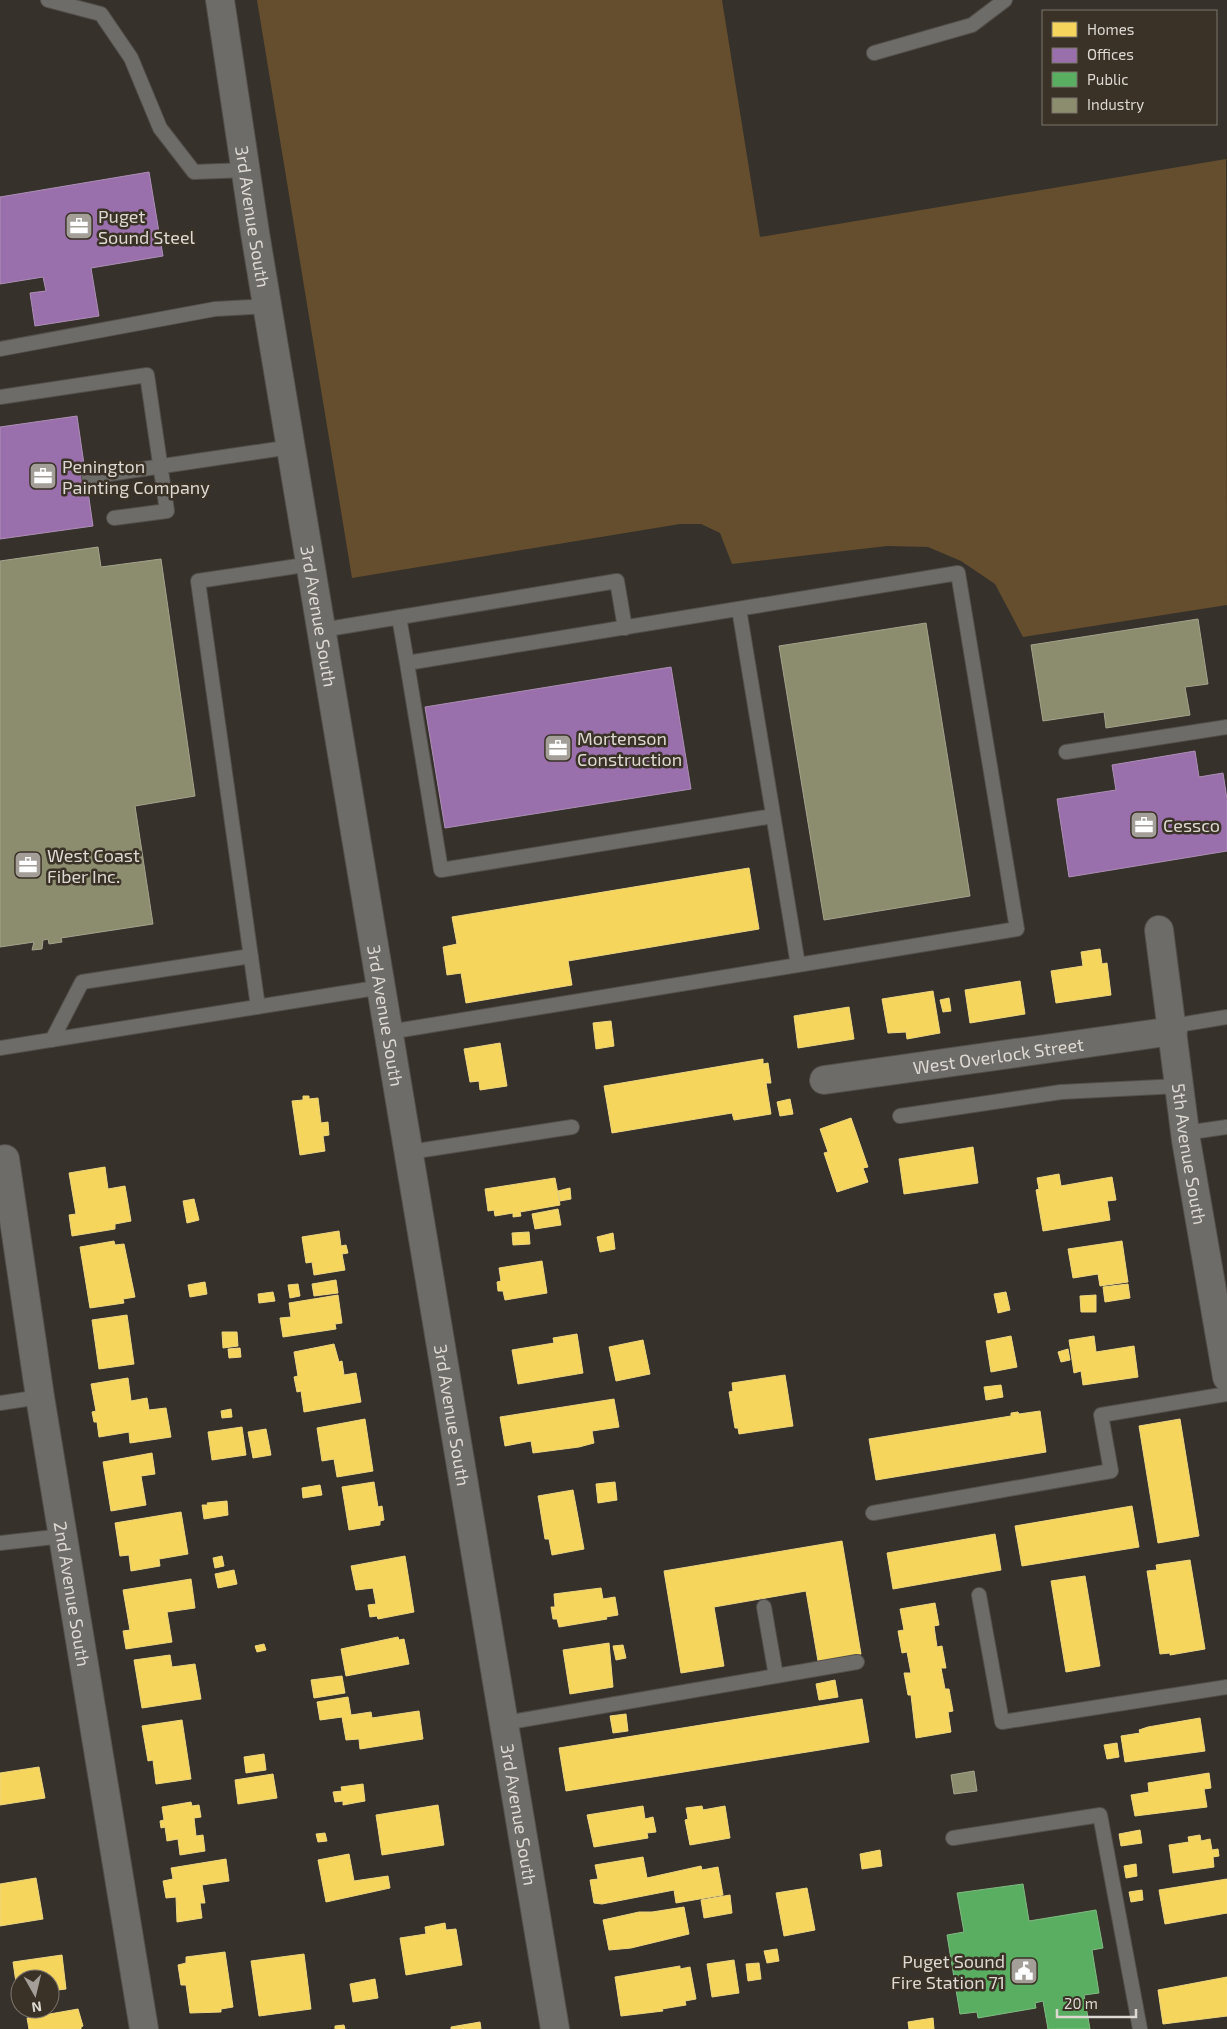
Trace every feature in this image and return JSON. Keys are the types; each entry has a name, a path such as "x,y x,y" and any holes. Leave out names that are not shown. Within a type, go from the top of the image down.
{"street":[{"name":"3rd Avenue South","path":"220,0 291,447 555,2029"},
{"name":"5th Avenue South","path":"1159,930 1185,1134 1227,1377"},
{"name":"West Overlock Street","path":"824,1080 1172,1028"},
{"name":"2nd Avenue South","path":"5,1159 40,1397 144,2029"}],"lane":[{"path":"48,0 101,14 131,58 160,128 194,172 246,170"},
{"path":"874,53 972,25 1005,0"},
{"path":"0,349 216,309 268,306"},
{"path":"0,398 147,375 167,511 114,518"},
{"path":"89,477 291,447"},
{"path":"258,1007 198,581 311,564"},
{"path":"390,1032 1017,929 958,573 407,664"},
{"path":"322,630 617,581 625,628"},
{"path":"739,609 798,965"},
{"path":"399,617 441,870 773,816"},
{"path":"1066,752 1227,727"},
{"path":"52,1040 82,982 251,956"},
{"path":"0,1048 382,987"},
{"path":"1172,1028 1227,1017"},
{"path":"900,1116 1061,1092 1179,1086"},
{"path":"410,1152 572,1127"},
{"path":"1185,1134 1227,1127"},
{"path":"874,1513 1111,1471 1101,1415 1227,1394"},
{"path":"0,1404 40,1397"},
{"path":"0,1543 63,1536"},
{"path":"979,1596 1002,1722 1227,1687"},
{"path":"764,1607 776,1676"},
{"path":"504,1722 856,1662"},
{"path":"953,1838 1100,1815 1140,2029"}],"shaded area":[{"path":"257,0 722,0 760,237 1226,159 1227,605 1023,637 995,584 961,561 928,547 887,546 732,564 720,533 701,524 680,524 352,578"}],"building: Homes":[{"path":"749,868 759,929 568,961 572,985 466,1003 461,973 447,975 443,947 457,944 452,917"},
{"path":"1100,949 1102,964 1107,963 1111,995 1056,1003 1051,971 1083,966 1081,952"},
{"path":"1020,981 1025,1014 970,1023 965,990"},
{"path":"933,991 940,1033 907,1039 906,1032 888,1033 882,999"},
{"path":"949,998 951,1011 943,1012 940,1000"},
{"path":"849,1007 854,1039 798,1048 794,1016"},
{"path":"611,1021 614,1046 596,1049 593,1023"},
{"path":"500,1043 507,1086 480,1090 479,1081 470,1082 464,1049"},
{"path":"763,1059 763,1064 768,1063 771,1083 766,1083 771,1114 734,1120 732,1113 612,1133 604,1086"},
{"path":"303,1096 309,1096 309,1099 318,1098 321,1123 328,1122 329,1135 323,1136 325,1151 300,1155 292,1101 303,1100"},
{"path":"790,1099 793,1114 780,1116 777,1102"},
{"path":"851,1118 868,1167 863,1168 868,1182 837,1192 824,1153 828,1152 820,1129"},
{"path":"973,1147 978,1183 904,1194 899,1159"},
{"path":"105,1167 108,1189 125,1186 131,1221 115,1224 115,1229 72,1236 69,1215 76,1214 69,1173"},
{"path":"1059,1174 1061,1186 1112,1177 1116,1200 1107,1201 1110,1220 1043,1231 1036,1190 1039,1189 1037,1178"},
{"path":"555,1178 560,1205 520,1212 521,1216 513,1217 513,1213 495,1216 494,1210 488,1211 485,1189"},
{"path":"570,1188 571,1199 560,1201 558,1191"},
{"path":"194,1199 199,1220 187,1223 183,1201"},
{"path":"558,1209 561,1225 535,1229 532,1214"},
{"path":"339,1231 341,1246 346,1245 348,1253 342,1254 345,1270 314,1275 312,1262 306,1263 302,1237"},
{"path":"529,1232 530,1244 513,1245 512,1233"},
{"path":"613,1233 615,1249 600,1252 597,1237"},
{"path":"114,1241 115,1245 124,1244 135,1297 123,1299 124,1303 90,1308 80,1247"},
{"path":"1122,1241 1128,1282 1100,1286 1098,1274 1073,1278 1068,1249"},
{"path":"542,1261 547,1293 505,1300 503,1291 498,1291 497,1282 501,1281 499,1268"},
{"path":"336,1280 338,1293 314,1296 312,1284"},
{"path":"205,1282 207,1294 190,1297 188,1285"},
{"path":"298,1284 300,1296 290,1298 288,1285"},
{"path":"1128,1284 1130,1298 1105,1302 1103,1287"},
{"path":"273,1292 275,1301 259,1303 258,1294"},
{"path":"1006,1292 1010,1310 998,1313 994,1294"},
{"path":"338,1295 342,1323 335,1324 336,1329 283,1337 280,1318 291,1317 289,1303"},
{"path":"1096,1295 1096,1312 1081,1312 1080,1296"},
{"path":"127,1315 134,1364 99,1369 92,1320"},
{"path":"222,1332 237,1332 238,1346 223,1348"},
{"path":"577,1334 583,1373 518,1384 512,1350 554,1343 553,1338"},
{"path":"1011,1336 1017,1367 991,1372 986,1341"},
{"path":"1094,1336 1096,1352 1134,1346 1138,1377 1083,1385 1081,1371 1074,1373 1069,1340"},
{"path":"643,1340 650,1374 616,1381 609,1347"},
{"path":"334,1344 339,1362 342,1361 344,1375 356,1373 361,1402 304,1412 301,1391 297,1392 294,1377 298,1376 294,1352"},
{"path":"240,1348 241,1357 229,1358 228,1349"},
{"path":"1068,1349 1070,1360 1061,1362 1058,1352"},
{"path":"785,1375 793,1426 739,1434 738,1428 735,1428 729,1392 733,1391 732,1383"},
{"path":"128,1378 131,1401 147,1398 149,1410 166,1408 171,1437 130,1443 129,1432 99,1437 97,1422 94,1422 92,1412 96,1411 91,1384"},
{"path":"1001,1385 1003,1397 986,1400 984,1387"},
{"path":"614,1399 619,1427 592,1431 594,1443 579,1447 533,1453 531,1441 505,1446 500,1417"},
{"path":"231,1409 232,1417 222,1418 221,1411"},
{"path":"1040,1411 1046,1452 876,1480 869,1439 1011,1416 1011,1413 1018,1412 1019,1414"},
{"path":"365,1419 373,1471 337,1477 334,1459 322,1461 317,1428"},
{"path":"1180,1419 1199,1536 1158,1543 1139,1426"},
{"path":"242,1427 246,1455 212,1460 208,1432"},
{"path":"266,1429 271,1455 253,1458 248,1432"},
{"path":"152,1453 155,1474 141,1476 146,1505 111,1511 103,1462"},
{"path":"374,1482 378,1507 382,1506 384,1520 380,1521 380,1525 349,1530 342,1487"},
{"path":"615,1482 617,1500 598,1503 596,1484"},
{"path":"320,1485 322,1495 303,1498 302,1488"},
{"path":"573,1490 584,1549 552,1555 549,1539 545,1539 538,1496"},
{"path":"227,1501 228,1515 204,1519 202,1505"},
{"path":"1132,1506 1139,1547 1022,1566 1015,1526"},
{"path":"181,1512 188,1554 159,1559 160,1566 131,1571 129,1555 120,1556 115,1523"},
{"path":"995,1534 1001,1570 893,1589 887,1553"},
{"path":"842,1541 861,1654 818,1661 806,1591 714,1607 724,1666 681,1673 664,1571"},
{"path":"222,1556 224,1566 215,1568 213,1558"},
{"path":"405,1556 414,1612 378,1619 377,1616 370,1617 368,1605 376,1604 373,1588 356,1590 351,1566"},
{"path":"1190,1560 1205,1649 1170,1655 1170,1653 1160,1654 1147,1571 1157,1570 1156,1565"},
{"path":"234,1570 237,1584 218,1588 215,1574"},
{"path":"1085,1576 1100,1666 1066,1672 1051,1581"},
{"path":"191,1579 195,1608 167,1612 172,1642 126,1649 123,1631 130,1630 123,1590"},
{"path":"601,1588 603,1599 615,1597 618,1615 606,1617 607,1619 559,1627 557,1619 553,1619 551,1607 555,1607 554,1594"},
{"path":"935,1603 939,1625 934,1626 937,1647 942,1646 946,1668 941,1668 945,1689 949,1689 953,1711 948,1712 951,1732 916,1738 911,1695 908,1695 904,1673 911,1673 907,1652 902,1653 898,1631 904,1630 900,1609"},
{"path":"398,1637 399,1640 404,1639 409,1664 346,1676 341,1649"},
{"path":"609,1643 613,1687 570,1694 563,1650"},
{"path":"264,1644 266,1650 257,1652 255,1646"},
{"path":"623,1645 626,1658 616,1660 613,1646"},
{"path":"170,1655 172,1667 195,1664 201,1699 142,1708 134,1660"},
{"path":"342,1676 345,1693 314,1698 311,1680"},
{"path":"835,1680 838,1697 819,1700 816,1684"},
{"path":"348,1697 351,1715 371,1712 372,1718 419,1711 423,1739 360,1749 359,1739 346,1740 342,1717 320,1720 317,1702"},
{"path":"862,1699 869,1742 566,1791 559,1748"},
{"path":"626,1714 628,1731 613,1733 610,1716"},
{"path":"1200,1718 1205,1751 1125,1762 1121,1736 1140,1733 1139,1730 1148,1727"},
{"path":"182,1720 191,1779 156,1784 153,1760 148,1761 142,1726"},
{"path":"1117,1743 1119,1757 1107,1759 1104,1745"},
{"path":"264,1754 266,1770 246,1773 244,1757"},
{"path":"39,1767 45,1798 0,1805 0,1773"},
{"path":"1209,1773 1211,1788 1204,1789 1207,1807 1135,1816 1131,1795 1149,1792 1148,1783"},
{"path":"273,1774 277,1798 238,1804 235,1780"},
{"path":"363,1784 365,1801 343,1805 343,1801 335,1802 333,1792 342,1791 341,1787"},
{"path":"191,1802 192,1806 199,1805 201,1817 194,1818 196,1836 203,1835 205,1851 180,1855 178,1839 167,1841 165,1827 161,1828 160,1821 164,1820 162,1807"},
{"path":"438,1805 444,1845 382,1855 376,1815"},
{"path":"643,1806 645,1819 653,1817 656,1832 647,1833 648,1838 594,1847 587,1815"},
{"path":"702,1806 703,1810 725,1806 730,1838 690,1845 685,1820 688,1819 686,1808"},
{"path":"1140,1830 1142,1843 1121,1846 1119,1834"},
{"path":"325,1833 327,1841 318,1842 316,1834"},
{"path":"1200,1835 1201,1841 1210,1839 1212,1850 1218,1849 1219,1856 1213,1857 1214,1867 1173,1873 1169,1845 1189,1842 1188,1837"},
{"path":"880,1850 882,1866 862,1869 860,1854"},
{"path":"349,1854 354,1881 388,1876 390,1888 326,1902 318,1860"},
{"path":"643,1857 647,1878 701,1866 702,1870 718,1867 723,1895 676,1903 674,1890 602,1904 594,1903 590,1880 598,1879 595,1865"},
{"path":"226,1859 229,1881 202,1885 205,1903 200,1903 202,1918 177,1922 176,1897 166,1898 163,1881 173,1879 171,1868"},
{"path":"1136,1864 1137,1876 1126,1878 1124,1866"},
{"path":"36,1878 43,1919 0,1926 0,1884"},
{"path":"1227,1879 1227,1913 1165,1924 1159,1890"},
{"path":"807,1888 815,1930 784,1936 776,1893"},
{"path":"1142,1890 1143,1900 1131,1902 1129,1892"},
{"path":"730,1895 732,1913 704,1918 701,1900"},
{"path":"684,1907 689,1934 631,1948 609,1950 603,1920 639,1912"},
{"path":"445,1923 446,1930 456,1929 462,1965 406,1975 400,1938 426,1934 425,1927"},
{"path":"777,1949 779,1961 767,1963 764,1951"},
{"path":"225,1952 233,2007 221,2009 221,2012 190,2013 186,1985 181,1985 178,1965 186,1963 186,1957"},
{"path":"304,1954 311,2009 259,2016 251,1961"},
{"path":"62,1955 66,1989 60,1990 60,1969 14,1969 13,1962"},
{"path":"734,1960 739,1993 712,1997 707,1964"},
{"path":"759,1963 761,1979 748,1981 746,1964"},
{"path":"680,1966 680,1969 690,1967 696,1999 685,2001 686,2005 662,2009 663,2011 621,2016 615,1977"},
{"path":"1227,1977 1227,2016 1163,2024 1158,1990"},
{"path":"375,1979 378,1998 353,2002 350,1984"},
{"path":"78,2009 83,2026 81,2029 29,2029 27,2019 60,2019 60,2012"},
{"path":"933,2018 934,2029 909,2029 908,2022"},
{"path":"480,2022 481,2029 451,2029 451,2027"},
{"path":"344,2025 345,2029 335,2029 335,2026"}],"building: Offices":[{"name":"Puget Sound Steel","path":"149,172 163,256 91,268 99,316 35,326 30,293 46,291 43,277 0,284 0,197"},
{"name":"Penington Painting Company","path":"77,416 93,526 0,539 0,427"},
{"name":"Mortenson Construction","path":"671,667 691,789 445,828 425,707"},
{"name":"Cessco","path":"1195,751 1199,777 1223,773 1227,799 1227,851 1069,877 1057,799 1116,790 1112,765"}],"building: Public":[{"name":"Puget Sound Fire Station 71","path":"1023,1884 1029,1921 1096,1910 1103,1948 1092,1950 1099,1993 1084,1995 1090,2029 1048,2029 1043,2001 1035,2003 1036,2008 978,2018 977,2012 960,2014 947,1935 964,1932 957,1893"}],"building: Industry":[{"path":"98,547 101,567 161,559 195,796 135,806 153,924 61,938 62,942 49,944 48,939 43,940 42,949 32,950 34,942 0,947 0,561"},
{"path":"1198,619 1208,684 1185,687 1190,715 1106,728 1104,712 1043,721 1031,645"},
{"path":"926,623 970,896 824,920 779,646"},
{"path":"974,1771 977,1791 954,1794 951,1775"}],"place":[{"name":"Puget Sound Steel","path":"79,226"},
{"name":"Penington Painting Company","path":"43,476"},
{"name":"Mortenson Construction","path":"558,748"},
{"name":"Cessco","path":"1144,825"},
{"name":"West Coast Fiber Inc.","path":"28,865"},
{"name":"Puget Sound Fire Station 71","path":"1024,1971"}]}
